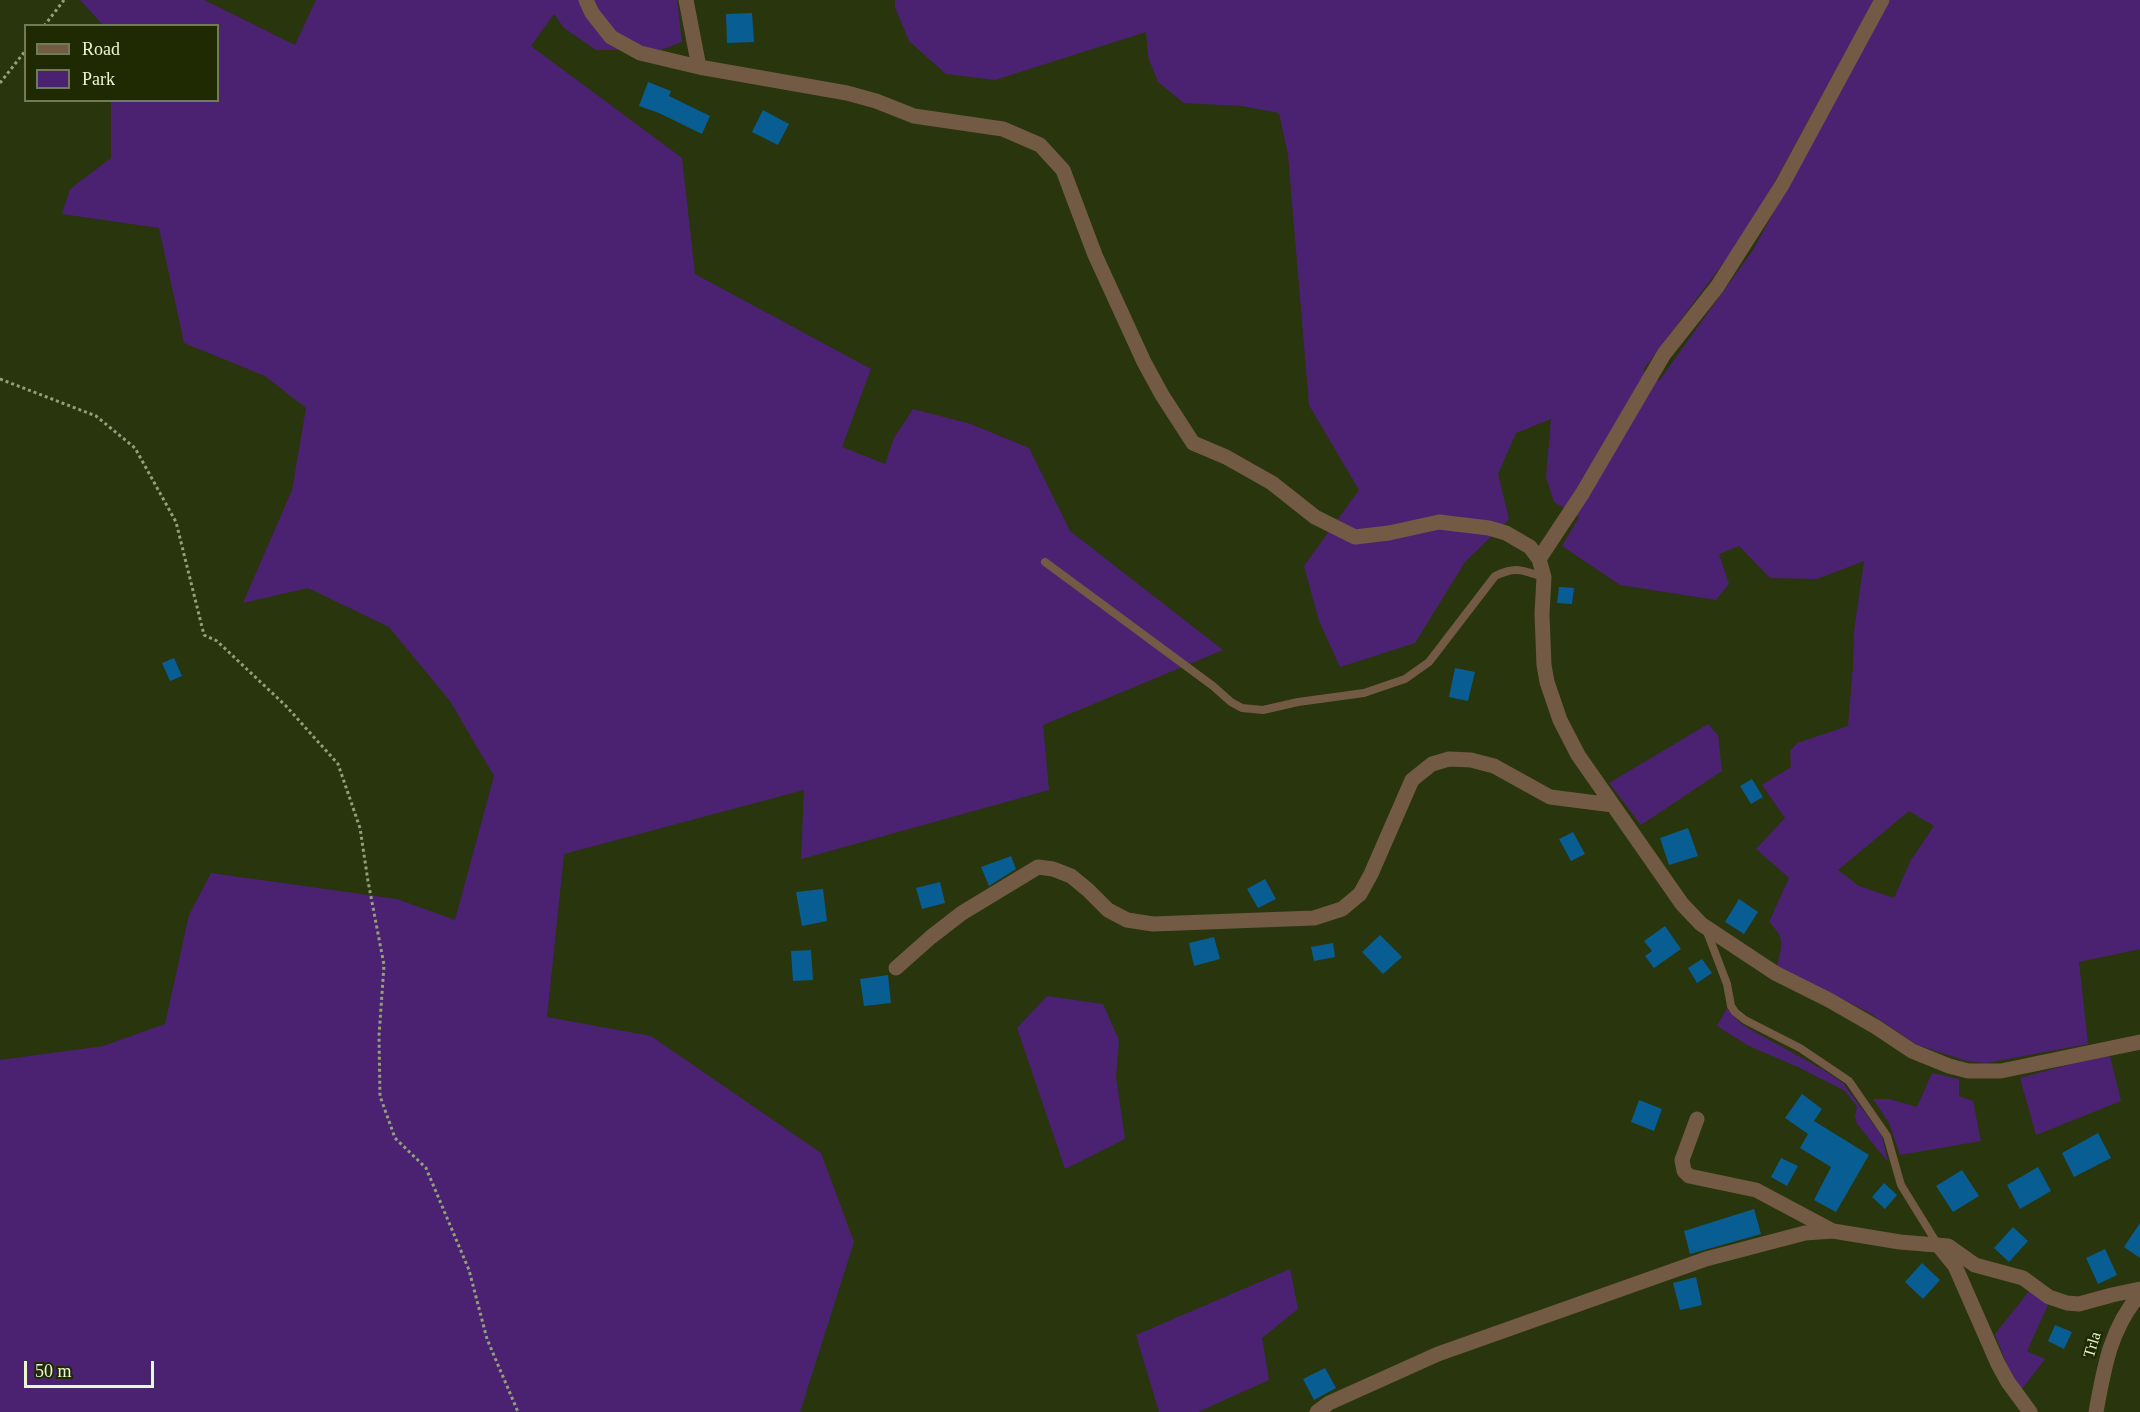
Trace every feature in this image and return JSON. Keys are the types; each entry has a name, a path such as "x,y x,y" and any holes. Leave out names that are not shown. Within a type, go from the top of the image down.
{"street":[{"path":"586,0 592,13 611,37 640,53 699,67 847,93 876,101 914,116 1004,129 1040,145 1063,170 1095,255 1144,362 1193,443 1226,457 1272,483 1315,517 1355,537 1389,533 1439,522 1489,528 1506,533 1530,547 1539,559 1544,577 1542,648 1547,682 1560,720 1578,755 1682,904 1705,927 1774,973 1829,1000 1912,1051 1968,1071 2001,1071 2140,1042"},
{"path":"686,0 699,67"},
{"path":"1539,559 1582,494 1664,354 1717,287 1782,185 1882,0"},
{"path":"896,968 962,913 1038,867 1053,869 1071,876 1108,910 1127,920 1144,922 1314,918 1342,909 1360,894 1371,874 1412,780 1432,764 1449,759 1471,760 1494,766 1550,796 1613,805"},
{"path":"1697,1119 1682,1160 1684,1171 1689,1176 1756,1190 1833,1231"},
{"path":"1317,1412 1329,1403 1438,1354 1706,1258 1805,1233 1833,1231 1900,1242 1948,1246 1975,1265 2023,1278 2049,1297 2067,1303 2088,1302 2112,1294 2140,1292"},
{"path":"1938,1245 1955,1266 1998,1364 2030,1412"},
{"name":"Trla","path":"2096,1412 2115,1333 2121,1319 2140,1292"}],"lane":[{"path":"1044,562 1213,686 1231,702 1242,708 1253,710 1364,693 1405,679 1429,662 1495,576 1518,568 1544,577"},
{"path":"1705,927 1735,1012 1744,1020 1800,1048 1849,1081 1887,1136 1901,1185 1938,1245"}],"path":[{"path":"46,24 64,0"},
{"path":"0,83 24,53"},
{"path":"0,378 96,416 135,448 176,522 204,635 217,641 286,706 338,764 360,828 384,965 379,1035 380,1096 395,1138 426,1168 469,1270 487,1339 518,1412"}],"green space":[{"path":"80,0 204,0 295,45 316,0 677,0 682,42 661,50 596,50 564,28 554,14 531,46 682,158 695,274 871,369 842,447 885,464 894,438 913,409 971,424 1029,448 1070,531 1223,650 1043,725 1049,790 801,859 804,790 564,854 547,1017 651,1036 821,1153 854,1242 800,1412 0,1412 0,1060 103,1046 165,1024 189,915 211,873 397,899 455,920 494,776 450,701 389,627 308,588 243,603 292,490 306,408 265,376 184,343 159,228 62,214 70,189 111,158 111,102 219,102 219,24 102,24"},
{"path":"895,0 1874,0 1749,229 1643,370 1659,381 1753,250 1890,0 2140,0 2140,949 2079,962 2088,1044 1986,1063 1967,1061 1917,1045 1868,1012 1777,966 1781,942 1778,933 1769,922 1789,878 1756,849 1785,818 1762,785 1791,767 1790,751 1797,743 1848,726 1854,631 1864,561 1817,579 1770,578 1739,546 1719,554 1729,584 1716,600 1620,585 1562,546 1579,517 1554,502 1546,477 1551,419 1516,433 1498,474 1509,519 1465,562 1415,643 1340,667 1319,621 1304,566 1359,490 1309,405 1288,155 1279,113 1242,106 1184,103 1158,82 1148,57 1146,32 995,80 946,74 909,41 895,7","holes":["1909,811 1934,826 1911,860 1894,898 1859,886 1838,870"]},
{"path":"1708,724 1718,735 1722,771 1641,825 1609,783"},
{"path":"1047,996 1103,1004 1119,1040 1116,1077 1125,1139 1065,1169 1017,1028"},
{"path":"1727,1008 1739,1022 1751,1030 1843,1083 1882,1136 1888,1162 1857,1124 1855,1117 1857,1107 1845,1091 1749,1046 1717,1026"},
{"path":"2110,1056 2121,1101 2036,1135 2020,1078"},
{"path":"1932,1073 1959,1079 1959,1096 1973,1101 1981,1141 1900,1155 1889,1123 1873,1099 1889,1099 1917,1107"},
{"path":"1290,1269 1298,1309 1262,1338 1269,1380 1198,1412 1159,1412 1136,1335"},
{"path":"2030,1290 2048,1305 2027,1351 2045,1359 2022,1389 2009,1370 1995,1334"}],"building":[{"path":"752,13 754,42 727,43 726,14"},
{"path":"648,82 671,91 669,96 710,116 702,134 639,106"},
{"path":"763,110 789,124 778,145 752,132"},
{"path":"1559,587 1574,588 1572,604 1557,603"},
{"path":"174,658 182,676 170,681 162,663"},
{"path":"1455,668 1475,672 1468,701 1449,697"},
{"path":"1752,779 1763,797 1751,804 1740,786"},
{"path":"1688,828 1698,856 1669,865 1660,838"},
{"path":"1573,832 1585,854 1571,861 1559,839"},
{"path":"1011,856 1016,869 989,886 981,867"},
{"path":"1265,879 1276,899 1258,908 1247,889"},
{"path":"940,882 945,903 922,909 916,888"},
{"path":"823,889 827,921 802,926 796,892"},
{"path":"1739,899 1758,912 1744,934 1725,922"},
{"path":"1665,926 1681,949 1654,968 1645,956 1652,951 1644,941"},
{"path":"1380,935 1402,957 1383,974 1362,952"},
{"path":"1214,937 1220,959 1194,966 1189,943"},
{"path":"1333,943 1335,957 1314,961 1311,947"},
{"path":"811,950 813,980 793,981 791,951"},
{"path":"1702,959 1712,973 1697,983 1688,968"},
{"path":"888,975 891,1003 864,1006 860,979"},
{"path":"1802,1094 1822,1109 1814,1121 1869,1155 1836,1212 1814,1200 1831,1167 1800,1148 1808,1134 1785,1118"},
{"path":"1639,1100 1662,1109 1654,1131 1631,1122"},
{"path":"2098,1133 2111,1158 2074,1177 2062,1153"},
{"path":"1781,1158 1798,1166 1787,1186 1771,1177"},
{"path":"2038,1167 2051,1191 2020,1209 2007,1185"},
{"path":"1962,1170 1979,1196 1953,1212 1936,1186"},
{"path":"1884,1183 1897,1195 1885,1209 1872,1197"},
{"path":"1754,1209 1761,1234 1690,1254 1684,1231"},
{"path":"2140,1223 2140,1258 2124,1247"},
{"path":"2013,1227 2028,1241 2009,1262 1994,1248"},
{"path":"2105,1249 2117,1275 2098,1284 2086,1258"},
{"path":"1922,1263 1940,1280 1923,1299 1905,1282"},
{"path":"1696,1277 1702,1305 1680,1310 1673,1283"},
{"path":"2055,1325 2072,1332 2064,1349 2048,1341"},
{"path":"1325,1368 1336,1388 1314,1400 1303,1379"}]}
